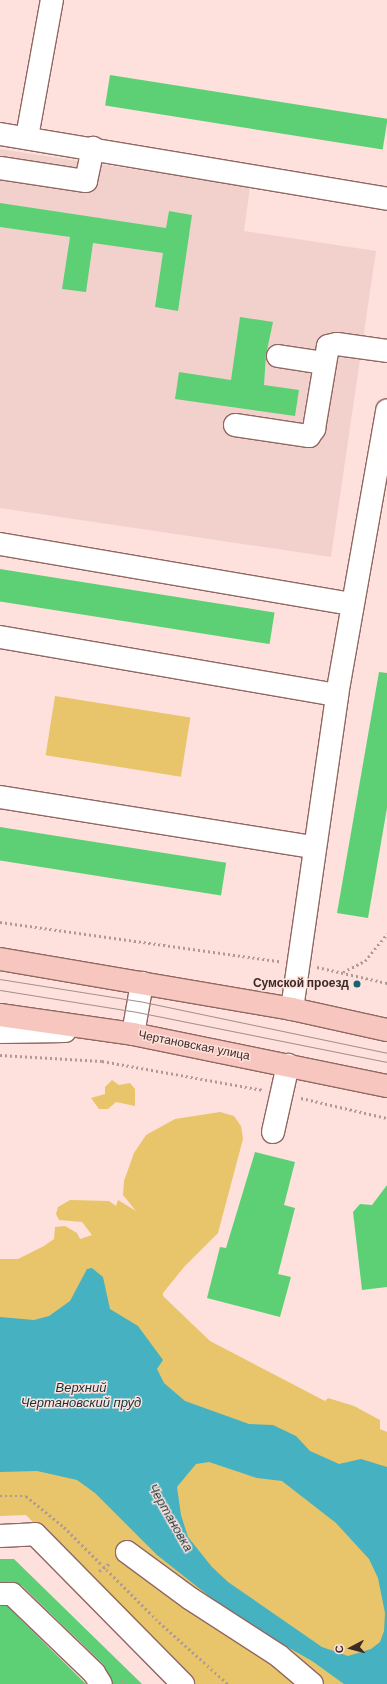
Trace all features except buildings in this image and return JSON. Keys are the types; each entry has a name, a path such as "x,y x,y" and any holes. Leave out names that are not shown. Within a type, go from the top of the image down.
{"main road":[{"path":"0,958 292,1009 387,1030"},
{"name":"Чертановская улица","path":"0,1015 133,1034 387,1086"}],"street":[{"path":"27,137 52,0"},
{"path":"0,134 93,148 387,199"},
{"path":"0,168 86,181 93,148"},
{"path":"235,425 304,436 313,433 326,350 332,344 387,351"},
{"path":"278,356 324,363"},
{"path":"292,1009 313,847 337,695 387,410"},
{"path":"0,544 352,604"},
{"path":"0,637 337,695"},
{"path":"0,797 313,847"},
{"path":"133,1034 142,982"},
{"path":"0,1032 107,1030"},
{"path":"273,1132 288,1065"},
{"path":"0,1536 36,1534 183,1684"},
{"path":"127,1552 191,1599 279,1656 312,1684"},
{"path":"0,1594 12,1594 94,1674 101,1684"}],"path":[{"path":"0,922 297,963 344,972 387,984"},
{"path":"344,972 365,960 387,934"},
{"path":"0,1055 102,1062 282,1093 387,1118"},
{"path":"92,1576 127,1552"},
{"path":"104,1568 228,1684"}],"shaded area":[{"path":"0,149 250,187 244,231 376,251 331,557 0,508"},
{"path":"55,696 190,717 181,777 46,755"},
{"path":"112,1080 119,1085 130,1083 135,1089 135,1106 116,1102 108,1109 99,1109 91,1098 105,1094 105,1087"},
{"path":"220,1112 234,1116 241,1126 243,1139 218,1233 184,1267 163,1293 163,1296 210,1341 325,1401 328,1398 354,1406 380,1420 380,1429 387,1432 387,1684 190,1684 26,1515 0,1516 0,1259 18,1259 44,1246 54,1239 55,1227 65,1226 77,1233 80,1239 92,1235 82,1222 59,1220 56,1214 58,1207 70,1200 109,1201 116,1206 118,1200 136,1211 123,1195 124,1181 134,1153 146,1135 175,1119"}],"water":[{"name":"Верхний Чертановский пруд","path":"92,1268 103,1277 110,1309 138,1326 163,1360 157,1369 164,1383 185,1401 249,1424 273,1425 296,1436 310,1451 339,1464 361,1459 387,1467 387,1684 344,1684 312,1661 238,1619 157,1555 95,1493 77,1480 37,1471 0,1472 0,1317 34,1320 49,1316 70,1301 87,1269","holes":["209,1462 257,1478 282,1481 336,1523 369,1559 378,1578 385,1613 384,1631 380,1642 371,1649 348,1656 322,1647 228,1582 212,1567 188,1537 181,1515 177,1487 196,1464"]}],"tram line":[{"path":"0,979 139,1001 387,1053"},
{"path":"0,990 137,1012 387,1062"}],"place":[{"name":"Сумской проезд","path":"357,984"}],"water label":[{"name":"Чертановка","path":"170,1518"}]}
